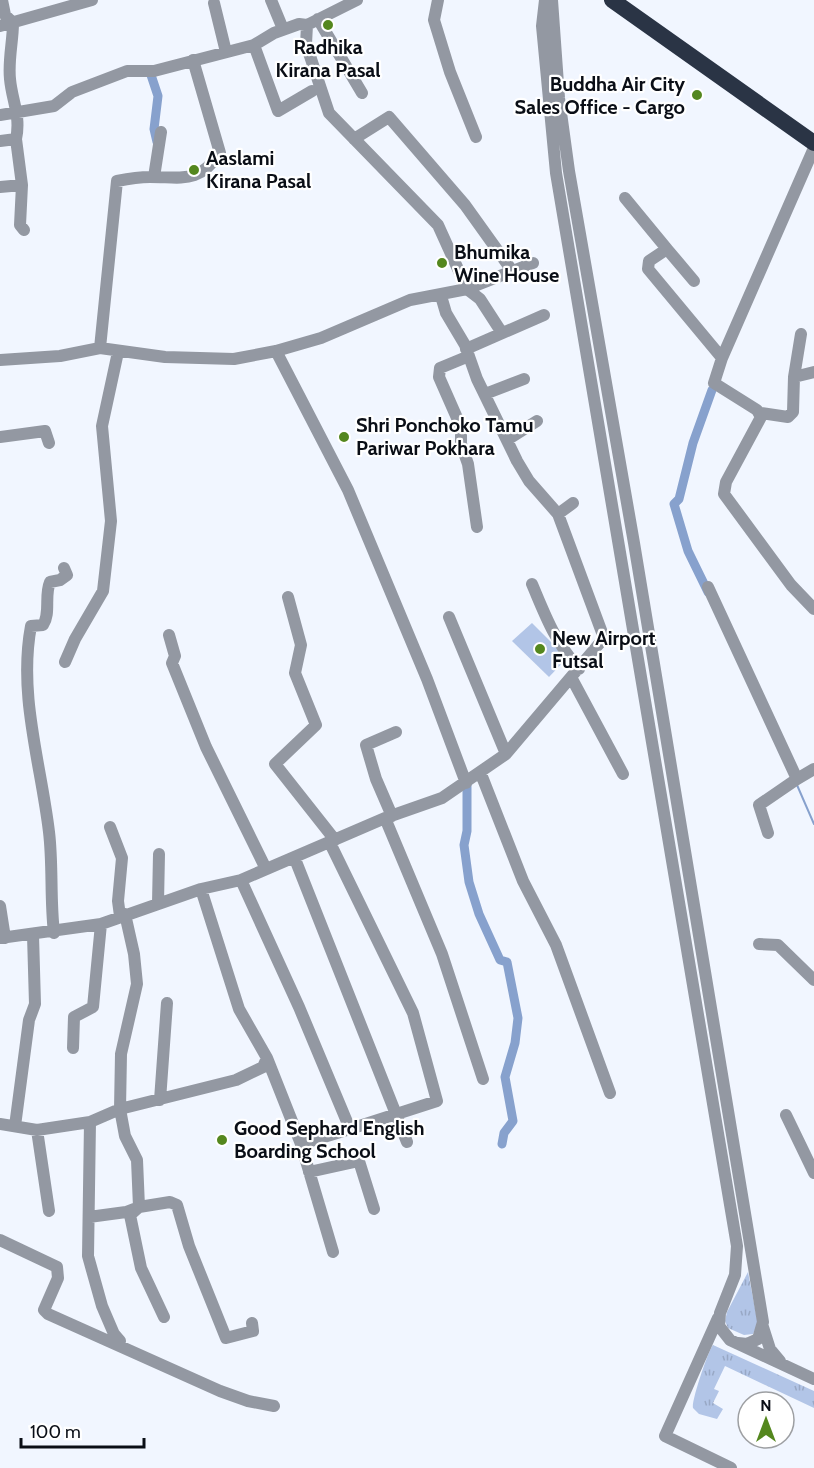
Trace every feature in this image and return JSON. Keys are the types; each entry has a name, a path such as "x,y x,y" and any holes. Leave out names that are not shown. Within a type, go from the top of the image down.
{"highway":[{"path":"612,0 814,143"}],"street":[{"path":"0,26 13,25 92,0"},
{"path":"271,0 283,29"},
{"path":"0,116 54,106 72,92 128,70 154,71 254,45 283,29 312,22 334,5 357,0"},
{"path":"438,0 434,20 450,72 476,137"},
{"path":"545,0 542,26 545,77 556,173 736,1246 735,1275 713,1332 665,1436 731,1468"},
{"path":"552,0 559,98 569,171 634,543 763,1322 770,1349 787,1366"},
{"path":"2,3 5,15 13,25 10,78 18,111 16,139 21,185 20,225 24,230"},
{"path":"214,3 226,52"},
{"path":"312,22 362,93"},
{"path":"312,22 306,44 329,113 438,225 467,289 480,299 502,333"},
{"path":"254,45 278,111 312,91"},
{"path":"100,348 117,181 154,177 194,177 220,153 193,60"},
{"path":"354,139 389,117 465,205 513,272"},
{"path":"154,177 161,132"},
{"path":"0,141 16,139"},
{"path":"801,334 794,376 791,416 761,413 714,383 722,358 814,148"},
{"path":"0,187 21,185"},
{"path":"626,198 694,281"},
{"path":"667,249 649,261 648,269 722,358"},
{"path":"0,360 60,356 100,348 118,352 234,359 276,351 321,338 410,300 441,296 467,289 533,263"},
{"path":"0,906 3,938 54,933 101,924 201,889 241,880 295,859 388,817 442,798 481,774 506,754 604,638 558,514 529,481 446,313 441,296"},
{"path":"477,527 468,464 461,444 461,427 439,376 440,368 502,333 544,315"},
{"path":"276,351 348,490 427,679 466,783"},
{"path":"65,662 75,639 103,591 111,521 102,426 118,352"},
{"path":"794,376 814,372"},
{"path":"485,394 524,380"},
{"path":"761,413 754,432 726,482 724,494 792,585 814,609"},
{"path":"507,440 537,421"},
{"path":"0,436 45,431 49,443"},
{"path":"558,514 573,503"},
{"path":"54,933 49,834 36,762 27,668 31,626 43,625 46,620 48,587 50,582 60,580 67,575 64,568"},
{"path":"532,584 543,614 575,673 623,774"},
{"path":"708,587 797,779"},
{"path":"288,597 301,645 295,673 316,725 275,764 332,842 413,1013 432,1075 437,1101 301,1144"},
{"path":"450,617 506,754"},
{"path":"169,635 175,656 172,663 199,730 266,869"},
{"path":"396,732 366,745 388,817 442,954 483,1079"},
{"path":"768,833 759,805 814,769"},
{"path":"481,774 523,881 556,945 610,1093"},
{"path":"110,827 122,858 118,901 135,954 137,984 121,1054 120,1110 125,1136 137,1160 140,1207"},
{"path":"158,903 159,854"},
{"path":"295,859 407,1142"},
{"path":"241,880 299,1007 350,1129"},
{"path":"201,889 239,1009 267,1058 301,1144 333,1252"},
{"path":"73,1048 74,1017 93,1007 101,924"},
{"path":"15,1126 29,1020 35,1004 33,935"},
{"path":"759,944 778,945 814,980"},
{"path":"160,1100 167,1003"},
{"path":"0,1124 37,1130 90,1122 120,1110 236,1080 263,1067 267,1058"},
{"path":"786,1115 814,1173"},
{"path":"90,1122 88,1256 95,1285 114,1335 120,1341"},
{"path":"37,1130 49,1211"},
{"path":"309,1172 359,1161 374,1209"},
{"path":"89,1217 126,1212 170,1202 177,1205 189,1246 226,1338 253,1331 252,1323"},
{"path":"140,1207 130,1215 141,1268 164,1317"},
{"path":"0,1240 57,1267 58,1278 44,1310 48,1314 220,1391 248,1401 274,1406"},
{"path":"720,1313 719,1326 732,1341 753,1342 761,1334 763,1322"},
{"path":"713,1332 814,1379"}],"green space":[{"name":"New Airport Futsal","path":"532,623 567,658 549,677 512,641"},
{"path":"748,1272 758,1324 753,1334 744,1335 728,1328 725,1321 727,1312"},
{"path":"713,1345 814,1391 814,1408 796,1400 796,1390 776,1390 725,1366 714,1389 719,1391 713,1403 723,1409 717,1419 699,1414 693,1408 693,1404 707,1357"}],"waterway":[{"path":"151,75 158,96 154,129 157,142"},
{"path":"708,592 688,551 674,504 679,499 693,443 712,390"},
{"path":"469,778 467,780 467,831 464,845 469,882 479,914 500,960 507,962 518,1018 515,1043 505,1077 513,1121 504,1133 502,1144"},
{"path":"797,785 814,824"}],"place":[{"name":"Radhika Kirana Pasal","path":"328,25"},
{"name":"Buddha Air City Sales Office - Cargo","path":"697,95"},
{"name":"Aaslami Kirana Pasal","path":"194,170"},
{"name":"Bhumika Wine House","path":"442,263"},
{"name":"Shri Ponchoko Tamu Pariwar Pokhara","path":"344,437"},
{"name":"New Airport Futsal","path":"540,649"},
{"name":"Good Sephard English Boarding School","path":"222,1140"}]}
